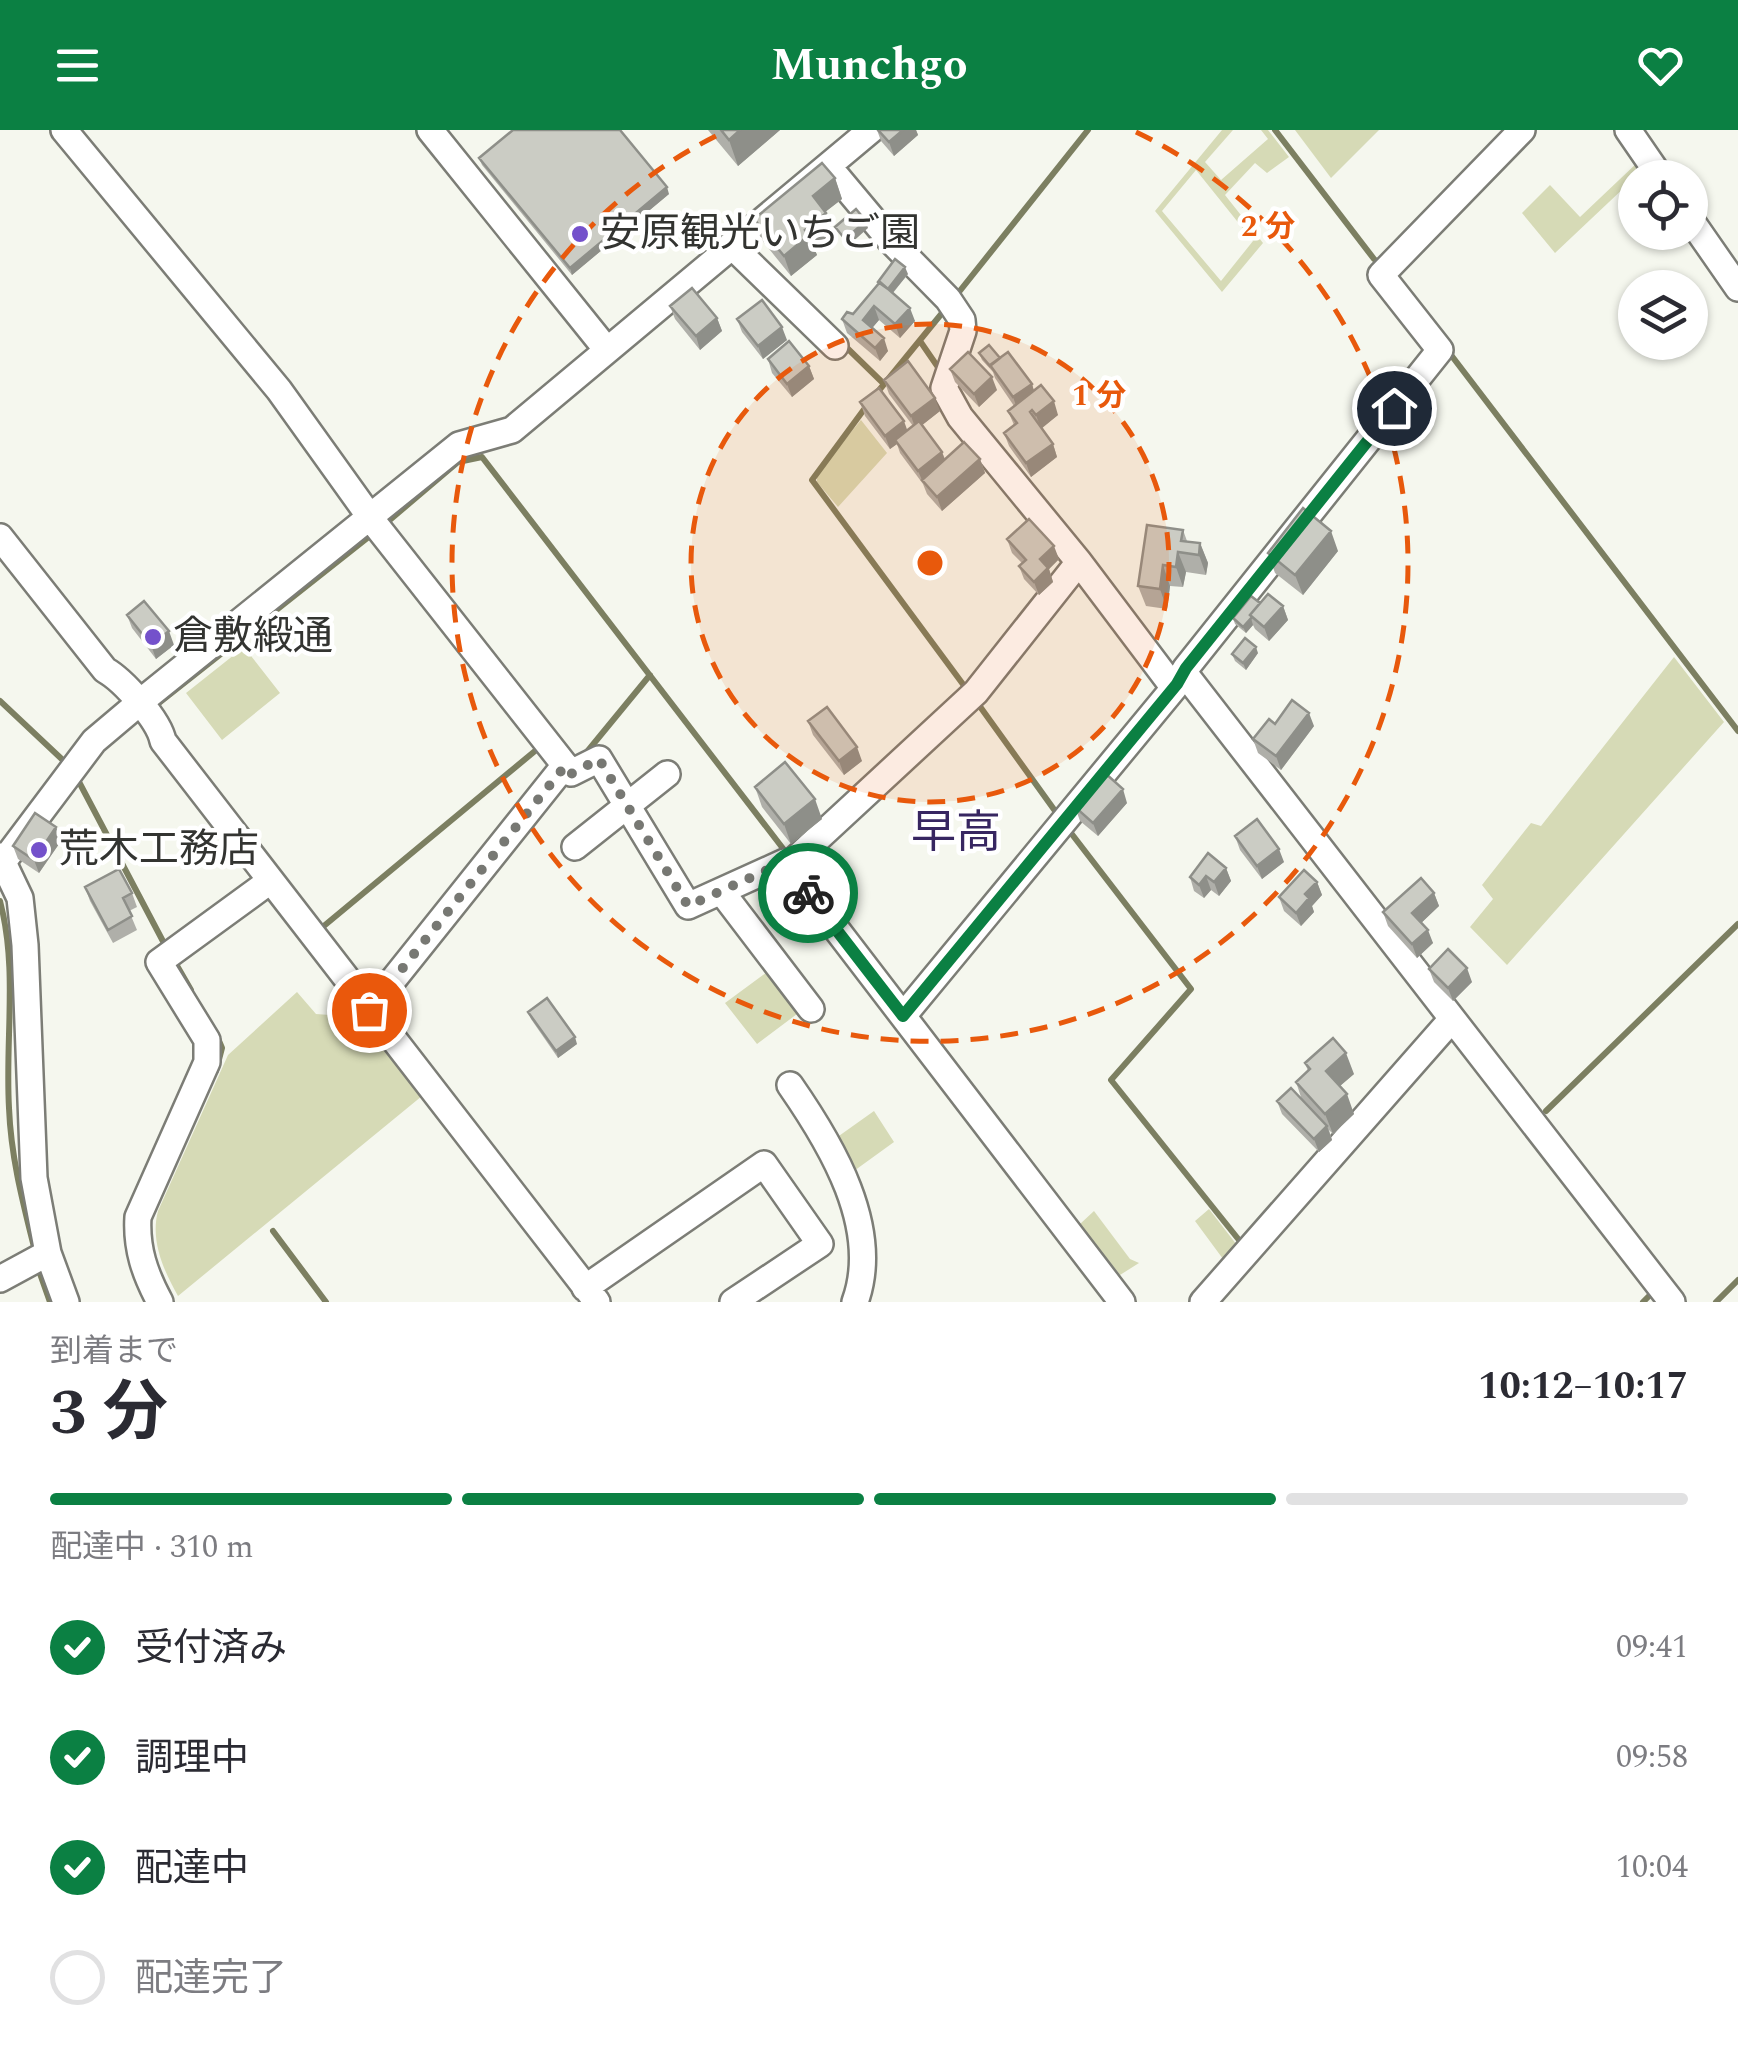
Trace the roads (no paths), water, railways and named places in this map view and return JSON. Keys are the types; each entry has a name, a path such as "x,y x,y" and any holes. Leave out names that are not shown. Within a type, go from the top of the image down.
{"street":[{"path":"64,130 280,390 376,525 571,774 599,759 688,906 792,862 972,696 1079,562"},
{"path":"430,130 602,344"},
{"path":"66,1302 40,1256 20,898 1,861 94,741 139,702 376,525 458,445 512,430 602,344 731,246 871,130"},
{"path":"908,1011 1180,681 1440,350 1381,275 1522,130"},
{"path":"1628,130 1649,160"},
{"path":"828,166 962,320 963,331 947,381 960,417 1180,681 1447,1024 1672,1302"},
{"path":"731,246 835,346"},
{"path":"1708,246 1738,288"},
{"path":"0,537 105,670 116,676 139,702 161,731 163,741 591,1295 764,1164 820,1244 733,1302"},
{"path":"369,1010 565,766"},
{"path":"575,847 667,774"},
{"path":"792,862 908,1011 1122,1302"},
{"path":"160,1302 144,1272 138,1217 209,1050 207,1040 159,962 270,881"},
{"path":"721,891 811,1008"},
{"path":"1202,1302 1447,1024"},
{"path":"790,1085 830,1148 863,1234 855,1302"},
{"path":"0,1279 40,1256"}],"waterway":[{"path":"955,297 1088,130"},
{"path":"1275,130 1383,266"},
{"path":"876,394 947,307"},
{"path":"920,341 942,373"},
{"path":"843,344 884,384"},
{"path":"1448,351 1738,731"},
{"path":"868,404 812,480 968,691"},
{"path":"385,524 458,462 482,457 788,855"},
{"path":"159,703 375,532"},
{"path":"586,753 650,675"},
{"path":"0,701 67,764"},
{"path":"976,701 1058,815"},
{"path":"319,930 541,746"},
{"path":"78,780 166,947"},
{"path":"1071,833 1191,989 1111,1080 1243,1245"},
{"path":"0,901 10,978 10,1127 35,1251"},
{"path":"1546,1111 1738,924"},
{"path":"172,957 191,990"},
{"path":"216,1071 222,1048 217,1036"},
{"path":"273,1231 326,1302"},
{"path":"38,1268 50,1302"},
{"path":"1716,1302 1738,1280"},
{"path":"1643,1302 1652,1293"}],"place":[{"name":"安原観光いちご園","path":"580,234"},
{"name":"倉敷緞通","path":"153,637"},
{"name":"荒木工務店","path":"39,850"}],"district":[{"name":"早高","path":"956,833"}]}
